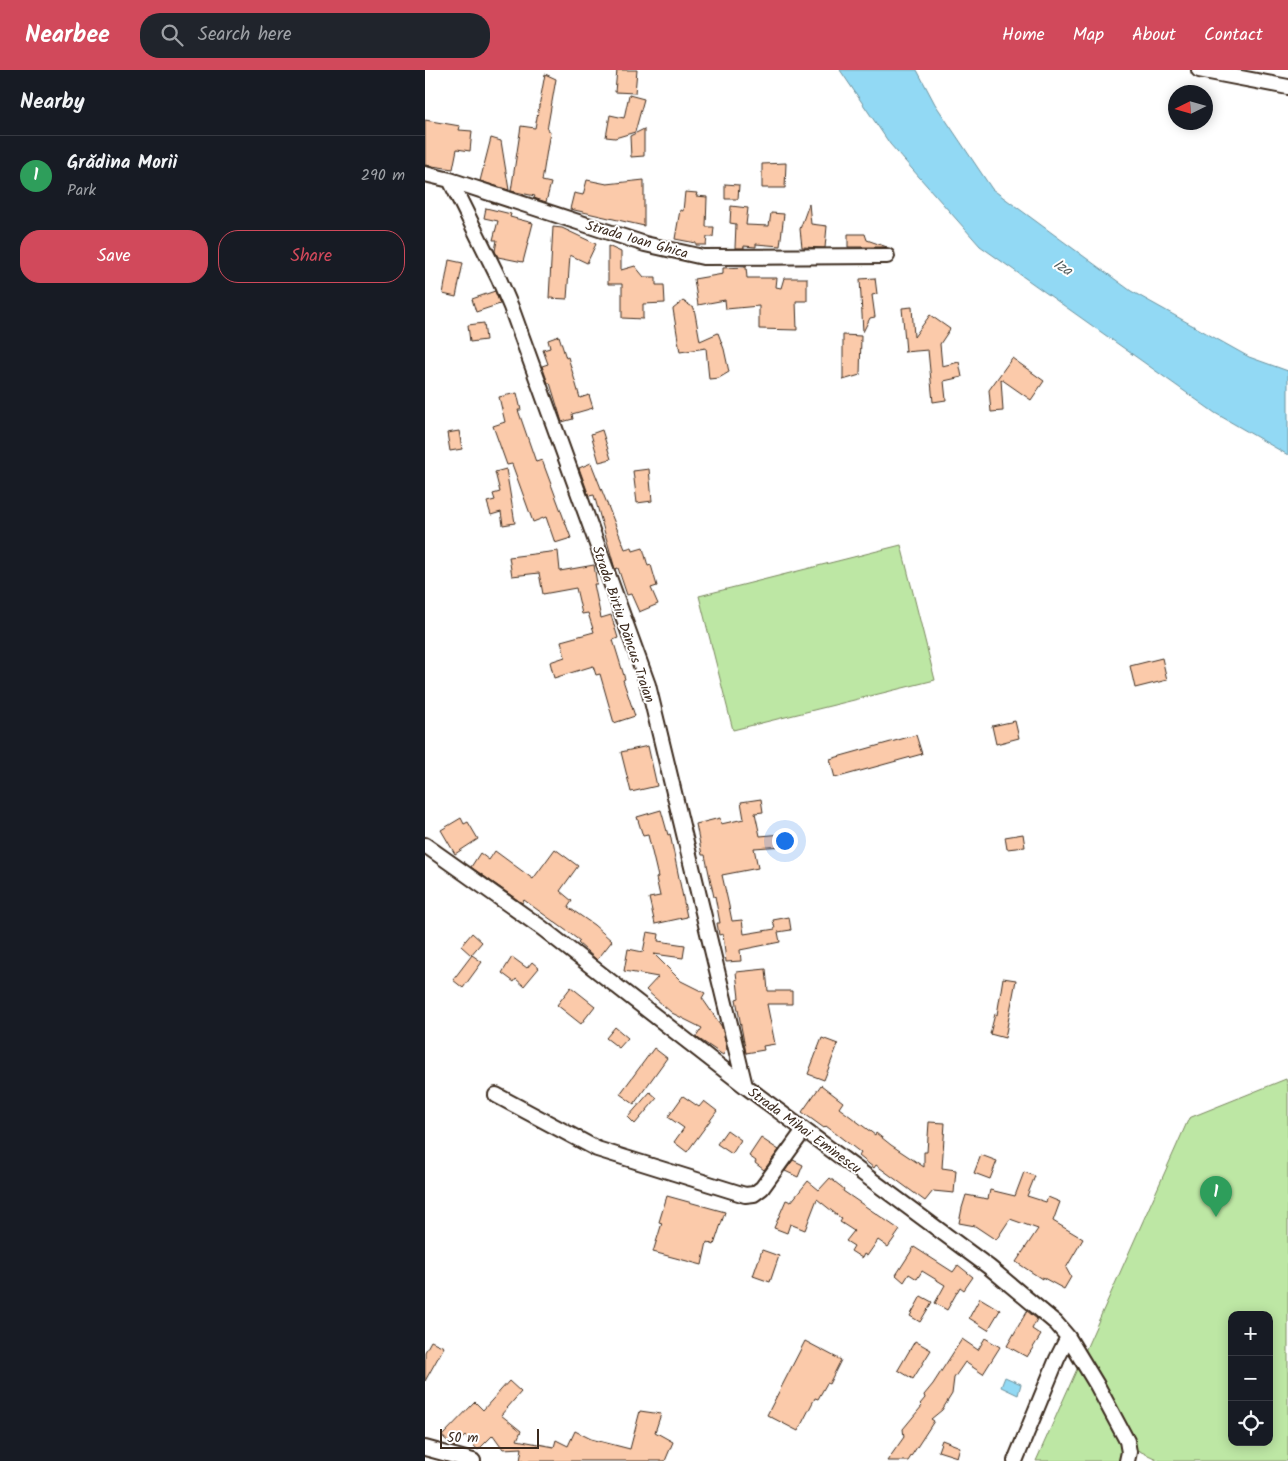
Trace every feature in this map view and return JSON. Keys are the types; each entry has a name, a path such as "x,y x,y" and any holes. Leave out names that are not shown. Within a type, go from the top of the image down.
{"street":[{"path":"1199,70 1288,87"},
{"name":"Strada Ioan Ghica","path":"425,174 449,180 645,244 703,256 887,256"},
{"name":"Strada Birtiu Dăncus Traian","path":"449,180 499,279 511,307 648,685 745,1086"},
{"name":"Strada Mihai Eminescu","path":"425,844 542,928 745,1086 989,1267 1056,1323 1068,1337 1097,1385 1127,1441 1129,1452 1127,1461"},
{"path":"495,1095 597,1149 745,1196 754,1194 762,1188 804,1130"},
{"path":"1015,1461 1057,1358 1068,1337"},
{"path":"425,1448 473,1461"}],"green space":[{"path":"901,545 935,680 733,730 699,596"},
{"path":"1286,1079 1288,1086 1288,1461 1161,1461 1137,1450 1132,1461 1036,1461 1189,1118"}],"water":[{"name":"Iza","path":"840,70 917,70 935,104 992,189 1131,291 1249,357 1288,371 1288,455 1215,413 980,246 890,144"},
{"path":"1005,1377 1021,1384 1018,1395 1001,1387"}],"building":[{"path":"617,70 637,70 635,93 615,92"},
{"path":"545,74 556,79 547,130 550,131 542,181 551,183 546,202 534,198 535,196 511,191 521,126 535,128"},
{"path":"629,95 644,99 635,132 615,138 606,137 610,115 624,118"},
{"path":"425,120 460,126 459,130 472,131 470,151 457,149 453,169 425,165"},
{"path":"644,129 644,156 631,157 630,136"},
{"path":"491,138 501,141 509,190 480,181"},
{"path":"786,163 785,188 762,188 762,164"},
{"path":"587,180 607,184 644,180 644,226 570,209 574,193 583,195"},
{"path":"725,184 739,185 738,199 725,199"},
{"path":"685,192 697,193 696,196 707,197 706,227 714,227 713,237 707,237 706,245 696,245 696,243 675,239 680,210 683,211"},
{"path":"809,204 811,224 827,226 825,248 802,247 800,229"},
{"path":"731,206 748,208 746,225 769,226 771,213 784,214 780,246 756,244 756,247 744,246 744,248 735,248 736,224 730,223"},
{"path":"486,208 511,214 510,217 533,223 523,262 498,257 495,251 497,240 493,240 498,221 484,218"},
{"path":"553,227 562,228 596,244 587,263 570,255 567,299 549,298"},
{"path":"848,234 865,234 867,240 887,247 848,247"},
{"path":"608,246 621,252 621,270 635,266 644,277 656,277 656,285 664,285 665,303 643,304 643,319 622,318 622,284 608,284"},
{"path":"449,260 463,263 456,297 443,294"},
{"path":"746,267 747,278 777,278 776,287 781,288 784,278 807,278 807,301 796,301 797,330 759,329 759,306 726,309 725,300 698,305 694,279 723,274 723,268"},
{"path":"875,278 877,294 872,295 875,317 870,318 863,332 860,279"},
{"path":"495,291 500,304 476,312 472,299"},
{"path":"683,301 694,308 700,341 718,333 729,372 719,378 709,379 706,348 680,352 673,309"},
{"path":"912,307 914,337 930,315 950,329 940,344 942,366 959,362 962,377 944,381 946,400 933,402 928,350 904,352 906,351 902,308"},
{"path":"484,323 486,340 470,342 468,325"},
{"path":"843,335 861,336 860,375 843,380"},
{"path":"559,336 566,358 568,357 580,398 589,395 593,408 572,414 573,419 562,422 550,383 548,383 542,366 548,364 543,350 550,348 548,340"},
{"path":"1012,358 1044,381 1031,400 1001,379 1003,411 991,412 989,390"},
{"path":"517,393 521,410 518,410 536,462 542,460 571,538 555,543 546,517 533,522 512,464 507,465 493,426 505,422 499,397"},
{"path":"602,430 611,459 599,462 591,434"},
{"path":"459,431 462,449 450,451 447,433"},
{"path":"591,463 625,549 632,547 633,551 643,548 648,566 651,565 657,586 651,588 658,604 639,612 631,594 627,595 618,568 615,569 594,495 589,496 579,468"},
{"path":"506,469 515,523 503,525 501,512 491,515 487,502 495,500 493,494 500,492 495,472"},
{"path":"649,469 652,501 637,503 633,471"},
{"path":"558,551 560,571 594,565 597,584 594,584 601,618 611,615 618,638 613,640 625,679 623,680 635,716 614,723 600,674 596,675 593,666 554,678 550,662 565,657 561,641 594,632 588,613 582,614 576,588 543,594 539,573 512,576 509,557"},
{"path":"1162,658 1167,680 1135,688 1130,666"},
{"path":"1015,721 1019,738 996,744 992,726"},
{"path":"916,735 922,754 835,778 830,759"},
{"path":"648,746 657,786 631,792 621,752"},
{"path":"761,799 763,812 755,813 760,836 783,834 784,846 754,848 758,868 722,875 732,921 742,920 744,934 775,929 773,920 789,917 791,930 778,932 780,942 740,950 741,961 726,962 723,934 719,935 717,923 720,923 715,896 705,855 702,855 696,824 720,818 721,824 744,819 741,802"},
{"path":"661,810 668,835 670,834 687,917 655,924 649,898 660,896 656,878 658,877 648,835 643,836 637,817"},
{"path":"461,818 464,824 468,822 478,839 455,854 441,830"},
{"path":"1023,834 1025,847 1007,849 1005,837"},
{"path":"555,849 578,866 560,891 572,901 568,907 594,925 612,941 597,960 578,943 580,941 564,929 524,900 522,903 471,867 480,853 489,860 495,851 533,879"},
{"path":"647,932 659,934 658,941 685,945 683,958 654,954 681,981 705,993 702,998 722,1027 727,1048 723,1055 696,1037 702,1028 672,1013 646,990 658,977 624,971 628,949 643,952"},
{"path":"472,933 482,942 471,955 461,946"},
{"path":"472,955 482,962 463,988 453,980"},
{"path":"512,957 527,968 532,962 539,968 524,986 516,979 514,982 502,973"},
{"path":"766,969 768,991 792,991 792,1004 767,1004 775,1044 763,1046 764,1050 746,1053 736,999 739,998 736,972"},
{"path":"1003,978 1016,980 1005,1038 990,1034 995,1014 997,1015"},
{"path":"571,987 595,1006 581,1024 557,1005"},
{"path":"615,1027 628,1038 619,1048 606,1038"},
{"path":"822,1038 838,1044 824,1080 808,1074"},
{"path":"654,1048 667,1058 634,1104 620,1094"},
{"path":"821,1085 843,1102 839,1108 875,1135 876,1133 924,1167 924,1152 927,1152 929,1122 945,1123 942,1168 956,1170 954,1193 933,1191 925,1201 876,1165 874,1168 859,1156 861,1153 826,1126 824,1128 802,1112"},
{"path":"650,1092 657,1098 635,1124 628,1117"},
{"path":"683,1096 699,1107 704,1101 717,1111 687,1152 674,1142 684,1128 668,1117"},
{"path":"727,1130 741,1140 732,1154 717,1144"},
{"path":"761,1138 779,1150 764,1170 749,1156"},
{"path":"981,1155 997,1161 990,1179 974,1173"},
{"path":"793,1160 803,1165 798,1177 785,1171"},
{"path":"1024,1172 1035,1176 1027,1196 1046,1202 1048,1197 1060,1202 1053,1221 1083,1239 1066,1268 1071,1277 1064,1289 1042,1277 1042,1279 1016,1262 1038,1229 1010,1219 996,1240 975,1226 959,1223 966,1195 988,1199 990,1190 1015,1196"},
{"path":"830,1178 844,1189 843,1191 900,1230 888,1247 878,1240 867,1256 864,1254 862,1258 851,1251 854,1246 846,1241 854,1231 840,1222 842,1219 817,1199 805,1230 790,1224 787,1233 774,1228 786,1200 791,1202 808,1181 819,1190"},
{"path":"667,1196 725,1212 714,1245 707,1242 702,1265 653,1252 662,1223 659,1222"},
{"path":"914,1247 953,1272 958,1265 973,1277 964,1290 960,1287 947,1310 935,1303 945,1285 922,1271 917,1279 909,1274 904,1282 896,1275"},
{"path":"762,1250 779,1256 770,1282 753,1276"},
{"path":"921,1296 932,1302 920,1322 910,1316"},
{"path":"980,1298 1000,1310 988,1330 969,1318"},
{"path":"1027,1311 1037,1319 1032,1329 1041,1335 1027,1357 1007,1346"},
{"path":"985,1338 1000,1347 983,1374 965,1362 954,1378 952,1394 942,1410 931,1419 934,1421 908,1461 887,1461 904,1437 903,1429 922,1406 920,1404 925,1398 924,1395 962,1339 978,1350"},
{"path":"431,1341 444,1347 425,1381 425,1352"},
{"path":"805,1341 841,1360 829,1384 827,1383 818,1399 815,1398 798,1431 767,1415"},
{"path":"915,1341 931,1350 913,1379 898,1370"},
{"path":"509,1381 521,1392 501,1415 521,1431 517,1440 554,1447 556,1440 568,1446 575,1431 591,1439 630,1449 640,1411 661,1414 655,1432 673,1442 665,1461 520,1461 522,1448 503,1449 493,1435 478,1450 465,1436 454,1447 442,1436 475,1402 483,1410"},
{"path":"942,1440 960,1447 957,1457 938,1451"}],"place":[{"name":"Grădina Morii","path":"1216,1217"}]}
